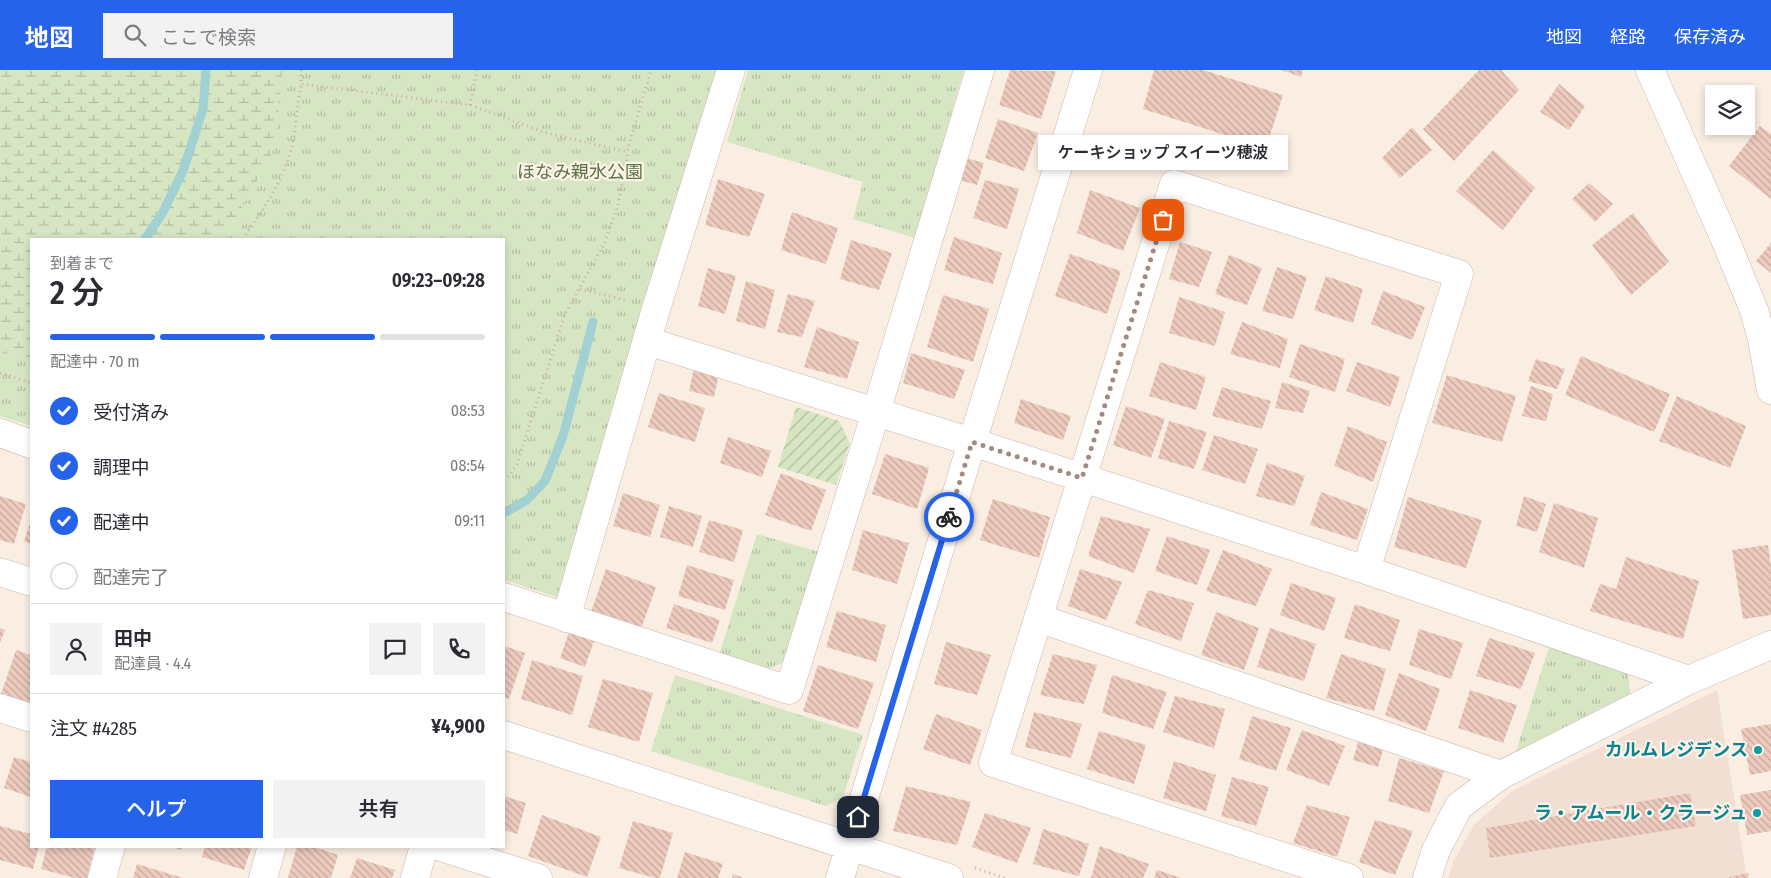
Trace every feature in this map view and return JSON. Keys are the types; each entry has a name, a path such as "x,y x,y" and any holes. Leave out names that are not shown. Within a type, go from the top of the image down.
{"street":[{"path":"566,618 656,309 731,70"},
{"path":"505,597 789,690 980,70"},
{"path":"840,878 972,442 1088,70"},
{"path":"1650,70 1724,236 1754,310 1762,339 1771,390"},
{"path":"1349,878 993,763 1174,184 1460,274 1366,570"},
{"path":"647,341 972,442 1366,570 1689,680"},
{"path":"0,434 30,444"},
{"path":"0,572 30,582"},
{"path":"1038,618 1501,775"},
{"path":"1427,878 1436,850 1459,806 1501,775 1689,680 1771,645"},
{"path":"2,715 30,718"},
{"path":"505,735 850,846 958,872"},
{"path":"102,878 110,848"},
{"path":"263,878 271,848"},
{"path":"415,878 423,848"},
{"path":"443,848 538,878"}],"path":[{"path":"244,238 269,199 290,152 301,84 301,70"},
{"path":"470,105 477,70"},
{"path":"301,84 470,105 546,133 627,152 651,70"},
{"path":"505,479 517,464 565,314 605,242 618,205 629,145"},
{"path":"580,288 656,309"},
{"path":"0,373 30,383"},
{"path":"958,872 1005,878"}],"shaded area":[{"path":"1717,690 1747,878 1448,878 1453,862 1474,825 1512,791"}],"green space":[{"name":"ほなみ親水公園","path":"0,70 718,70 557,597 505,580 505,238 30,238 30,426 0,416"},
{"path":"0,70 282,70 276,145 238,215 222,238 30,238 30,362 0,351"},
{"path":"748,70 964,70 915,238 853,219 863,182 727,142"},
{"path":"796,407 839,421 850,443 836,485 778,467"},
{"path":"757,534 819,552 784,662 766,670 719,655"},
{"path":"1549,647 1628,674 1631,700 1515,754"},
{"path":"675,675 863,735 843,797 826,806 651,751"}],"building":[{"path":"1010,70 1056,71 1041,119 999,105"},
{"path":"1154,70 1203,70 1283,95 1266,148 1143,109"},
{"path":"1281,70 1303,70 1301,77"},
{"path":"1479,70 1501,70 1519,90 1454,161 1423,129"},
{"path":"1559,84 1585,106 1569,130 1540,112"},
{"path":"998,119 1038,133 1024,171 985,158"},
{"path":"1760,126 1771,134 1771,199 1729,166 1753,135 1755,135"},
{"path":"1412,127 1432,150 1400,178 1382,158"},
{"path":"1493,150 1535,188 1503,230 1456,191"},
{"path":"962,157 984,163 977,185 956,179"},
{"path":"718,179 765,194 749,237 705,225"},
{"path":"985,180 1019,189 1007,229 973,218"},
{"path":"1589,183 1613,204 1595,222 1572,199"},
{"path":"1090,190 1140,208 1123,251 1077,233"},
{"path":"792,212 838,228 826,264 781,250"},
{"path":"1633,213 1669,262 1631,295 1592,245"},
{"path":"954,237 1002,253 993,284 944,270"},
{"path":"851,240 892,253 879,290 840,279"},
{"path":"1180,242 1212,252 1199,287 1169,279"},
{"path":"1771,243 1771,273 1756,261"},
{"path":"1070,254 1121,271 1107,314 1055,296"},
{"path":"1229,255 1262,268 1247,305 1215,294"},
{"path":"1277,267 1307,277 1293,319 1262,311"},
{"path":"708,268 736,276 725,314 698,306"},
{"path":"1326,276 1363,289 1353,323 1314,310"},
{"path":"746,281 775,290 765,329 736,321"},
{"path":"1383,291 1425,307 1412,340 1371,324"},
{"path":"788,294 815,301 802,337 777,332"},
{"path":"943,295 989,309 973,362 927,347"},
{"path":"1179,297 1225,312 1215,346 1169,333"},
{"path":"1242,322 1288,339 1280,368 1230,354"},
{"path":"817,327 859,342 847,379 804,367"},
{"path":"1300,344 1345,359 1335,392 1289,377"},
{"path":"911,353 965,370 954,399 903,383"},
{"path":"1581,356 1670,394 1654,432 1565,395"},
{"path":"1536,359 1565,369 1557,389 1528,381"},
{"path":"1160,362 1206,377 1196,410 1149,396"},
{"path":"1357,362 1400,377 1390,407 1346,391"},
{"path":"694,368 719,374 714,397 689,391"},
{"path":"1447,375 1516,396 1502,442 1432,423"},
{"path":"1282,382 1310,391 1303,413 1275,408"},
{"path":"1531,386 1553,394 1546,421 1522,416"},
{"path":"1222,387 1271,401 1262,429 1212,416"},
{"path":"659,393 705,408 695,442 648,427"},
{"path":"1677,396 1746,426 1730,468 1659,441"},
{"path":"1021,399 1071,416 1063,440 1014,423"},
{"path":"1126,406 1165,419 1151,458 1113,445"},
{"path":"1169,421 1207,432 1194,469 1158,458"},
{"path":"1348,426 1387,442 1373,482 1334,466"},
{"path":"1214,435 1258,449 1245,484 1202,470"},
{"path":"728,437 771,451 762,477 720,463"},
{"path":"885,454 929,468 917,509 872,494"},
{"path":"1267,463 1305,476 1294,506 1256,496"},
{"path":"781,473 826,490 811,531 765,515"},
{"path":"1321,492 1368,509 1357,540 1310,525"},
{"path":"623,493 660,505 650,537 613,526"},
{"path":"0,496 26,504 14,544 0,540"},
{"path":"1524,496 1546,504 1537,532 1516,526"},
{"path":"1408,497 1482,520 1466,568 1394,547"},
{"path":"993,499 1050,517 1039,558 980,540"},
{"path":"1554,503 1598,518 1584,568 1539,552"},
{"path":"669,506 702,516 693,547 660,537"},
{"path":"1101,516 1150,529 1134,573 1088,556"},
{"path":"709,520 743,530 734,562 699,552"},
{"path":"30,523 30,544 24,541"},
{"path":"863,530 909,543 897,584 852,570"},
{"path":"1167,536 1210,550 1197,585 1155,571"},
{"path":"1768,545 1771,566 1771,615 1743,619 1732,550"},
{"path":"1223,550 1272,569 1256,606 1206,591"},
{"path":"1626,557 1699,581 1683,639 1590,611 1600,584 1616,589"},
{"path":"687,565 734,580 725,610 678,596"},
{"path":"606,569 656,587 641,629 591,612"},
{"path":"1080,569 1122,582 1106,620 1068,606"},
{"path":"1291,583 1336,598 1324,631 1280,615"},
{"path":"1148,590 1194,603 1181,641 1135,624"},
{"path":"674,604 720,620 712,643 666,628"},
{"path":"1355,604 1400,620 1390,651 1344,638"},
{"path":"837,611 886,625 876,662 826,647"},
{"path":"1216,612 1259,628 1244,670 1201,655"},
{"path":"0,628 5,630 0,642"},
{"path":"1270,628 1316,644 1304,681 1257,667"},
{"path":"1419,629 1463,643 1451,679 1409,665"},
{"path":"569,632 594,641 585,667 560,658"},
{"path":"1489,638 1535,653 1521,689 1476,676"},
{"path":"946,642 991,655 977,695 934,684"},
{"path":"505,646 525,653 509,699 505,697"},
{"path":"16,650 30,655 30,703 1,694"},
{"path":"1053,654 1097,665 1084,704 1040,695"},
{"path":"1341,654 1386,669 1374,711 1326,698"},
{"path":"532,660 583,676 572,715 521,699"},
{"path":"818,665 874,683 858,729 803,711"},
{"path":"1399,673 1440,689 1426,731 1385,715"},
{"path":"1112,675 1167,692 1153,729 1102,713"},
{"path":"603,679 653,693 639,742 588,727"},
{"path":"1470,690 1517,705 1503,743 1458,728"},
{"path":"1175,696 1225,709 1214,748 1163,732"},
{"path":"1034,712 1082,724 1071,758 1025,747"},
{"path":"936,714 982,730 970,765 923,749"},
{"path":"1252,716 1291,728 1276,771 1239,759"},
{"name":"カルムレジデンス","path":"1771,724 1771,771 1750,775 1741,729"},
{"path":"1302,730 1345,746 1329,786 1286,770"},
{"path":"1099,731 1146,745 1134,784 1087,769"},
{"path":"1359,739 1384,747 1378,767 1353,760"},
{"path":"14,757 30,762 30,797 4,788"},
{"path":"1399,758 1444,771 1429,813 1388,801"},
{"path":"1174,761 1216,775 1206,811 1163,798"},
{"path":"1232,777 1269,787 1256,826 1221,816"},
{"path":"906,786 971,802 957,845 893,831"},
{"name":"ラ・アムール・クラージュ","path":"1771,790 1771,831 1747,835 1740,795"},
{"path":"1690,793 1696,826 1490,858 1486,828"},
{"path":"505,796 526,803 517,834 505,830"},
{"path":"1307,805 1350,817 1337,857 1293,843"},
{"path":"985,813 1031,828 1017,863 972,847"},
{"path":"542,815 601,837 587,877 528,856"},
{"path":"1375,820 1413,831 1395,875 1359,862"},
{"path":"633,821 673,833 660,878 619,868"},
{"path":"0,826 30,834 30,848 38,848 33,869 0,860"},
{"path":"1043,829 1089,844 1079,876 1033,864"},
{"path":"1100,846 1149,864 1143,878 1091,878"},
{"path":"46,848 94,848 87,878 75,878 41,869"},
{"path":"204,848 251,848 244,870 202,857"},
{"path":"296,848 317,848 338,855 331,878 288,878"},
{"path":"685,852 723,864 718,878 677,878"},
{"path":"357,858 395,870 392,878 350,878"},
{"path":"137,864 183,878 133,878"},
{"path":"1157,870 1181,878 1154,878"},
{"path":"1748,873 1749,878 1729,878 1729,877"},
{"path":"733,874 744,878 732,878"}],"waterway":[{"path":"146,238 162,214 183,171 203,109 206,70"},
{"path":"505,512 527,500 545,481 563,436 593,322"}],"way so far":[{"path":"949,517 972,442 1082,478 1163,220"}],"place":[{"name":"ケーキショップ スイーツ穂波","path":"1163,220"},
{"name":"カルムレジデンス","path":"1758,750"},
{"name":"ラ・アムール・クラージュ","path":"1757,813"}],"route":[{"path":"858,817 949,517"}]}
